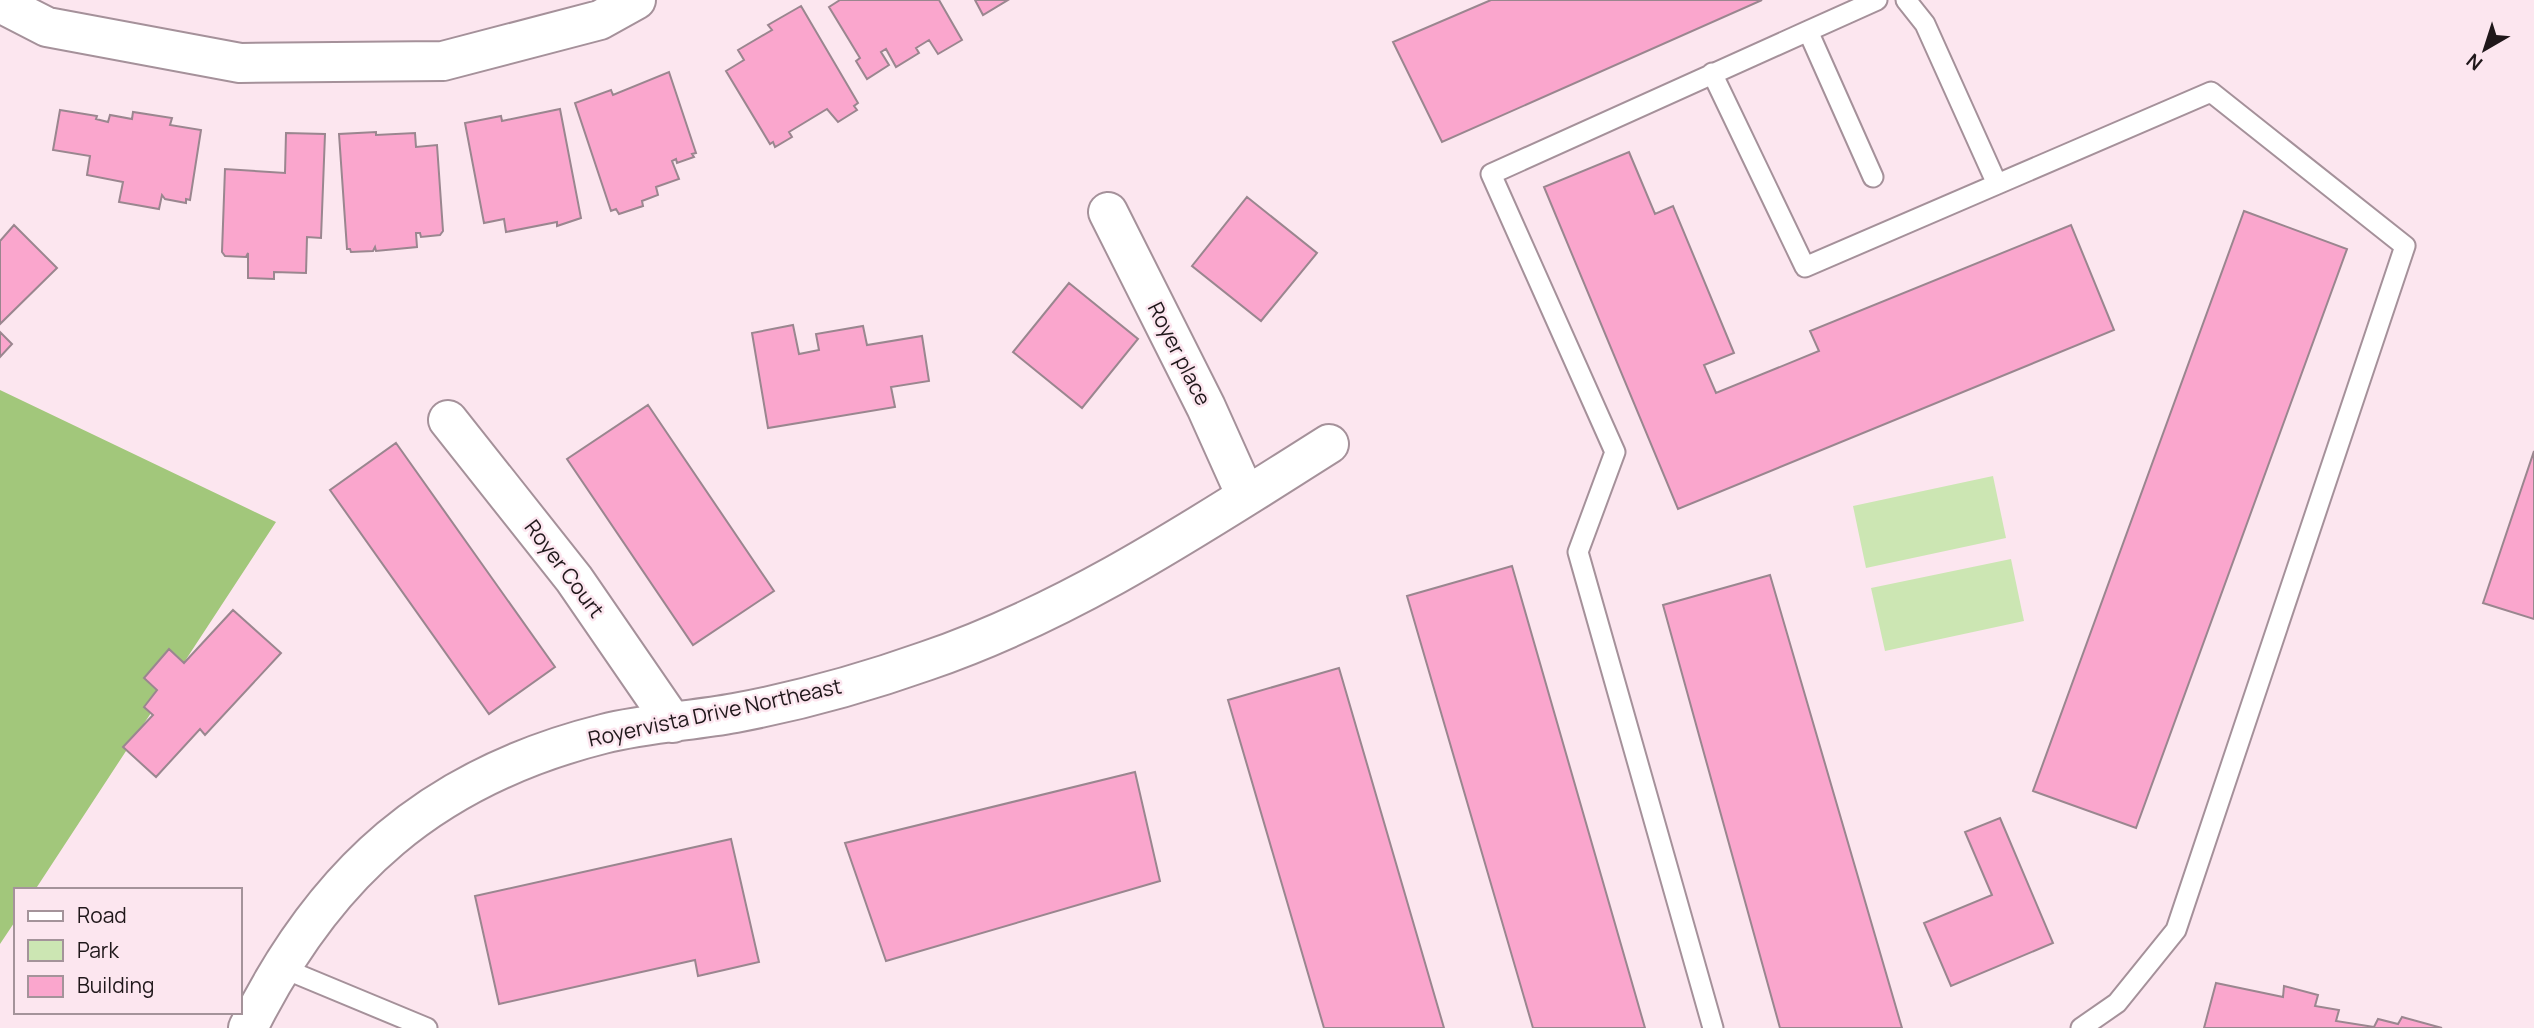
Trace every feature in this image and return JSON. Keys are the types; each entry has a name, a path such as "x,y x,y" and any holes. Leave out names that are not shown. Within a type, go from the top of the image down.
{"street":[{"path":"0,3 47,27 240,63 443,61 600,20 636,0"},
{"name":"Royer place","path":"1108,212 1206,407 1246,496"},
{"name":"Royer Court","path":"448,420 574,579 673,723"},
{"name":"Royervista Drive Northeast","path":"248,1028 280,967 307,925 346,879 383,843 461,788 548,749 607,733 736,713 830,691 926,661 1024,622 1130,569 1329,444"}],"lane":[{"path":"1713,1028 1578,552 1615,452 1492,174 1877,0"},
{"path":"1906,0 1925,24 1997,184"},
{"path":"1808,31 1873,177"},
{"path":"1712,74 1805,267 2211,92 2405,246 2176,930 2117,1003 2081,1028"},
{"path":"280,967 427,1028"}],"green space":[{"path":"0,390 276,522 36,888 14,888 14,923 0,944"},
{"path":"1993,476 2006,538 1866,568 1853,506"},
{"path":"2011,559 2024,621 1885,651 1871,588"}],"building":[{"path":"840,0 939,0 962,40 938,54 929,40 916,48 919,53 896,67 886,49 881,52 889,65 867,79 856,61 860,58 829,7"},
{"path":"975,0 1008,0 983,15"},
{"path":"1491,0 1762,0 1442,142 1393,42"},
{"path":"801,6 858,103 854,106 857,110 838,122 827,109 789,132 792,137 775,147 773,142 770,144 726,71 744,60 738,50 772,30 768,25"},
{"path":"669,72 696,153 692,154 694,157 677,163 676,159 672,161 679,179 656,187 658,195 642,201 643,206 619,214 616,209 611,211 575,103 611,90 613,95"},
{"path":"560,109 581,218 557,226 557,222 506,232 504,219 484,223 465,123 501,116 502,121"},
{"path":"60,110 97,116 96,119 108,122 110,115 132,119 133,112 172,118 170,125 201,130 190,200 186,199 186,203 165,199 162,195 159,209 119,202 123,182 87,175 90,156 53,150"},
{"path":"376,132 376,135 415,133 416,147 437,145 443,231 440,235 421,237 420,233 416,233 417,247 376,251 375,247 373,251 351,252 347,249 339,134"},
{"path":"286,133 325,134 321,238 307,237 306,273 274,272 274,279 248,278 248,253 246,257 225,256 222,252 225,169 285,173"},
{"path":"1629,152 1655,214 1673,206 1734,353 1704,365 1716,393 1819,351 1810,331 2071,225 2114,330 1678,509 1544,187"},
{"path":"1247,197 1317,253 1261,321 1192,266"},
{"path":"2244,211 2347,249 2136,828 2033,791"},
{"path":"14,225 57,268 0,324 0,241"},
{"path":"1069,283 1138,339 1082,408 1013,352"},
{"path":"793,325 799,354 819,350 816,334 863,326 867,345 922,336 929,381 891,387 895,407 768,428 752,333"},
{"path":"0,332 12,344 0,357"},
{"path":"648,405 774,591 693,645 567,459"},
{"path":"396,443 555,667 489,714 330,490"},
{"path":"2534,451 2534,619 2483,603"},
{"path":"1512,566 1645,1028 1533,1028 1407,596"},
{"path":"1770,575 1902,1028 1780,1028 1663,605"},
{"path":"233,610 281,653 205,735 200,729 156,777 123,747 153,715 144,707 157,690 144,678 169,649 184,663"},
{"path":"1339,668 1444,1028 1324,1028 1228,700"},
{"path":"1135,772 1160,881 886,961 845,843"},
{"path":"2000,818 2053,943 1951,986 1924,923 1992,895 1965,832"},
{"path":"731,839 759,962 698,976 695,960 499,1004 475,896"},
{"path":"2216,983 2283,997 2284,986 2318,995 2315,1006 2339,1010 2336,1021 2374,1027 2378,1019 2398,1024 2402,1017 2442,1028 2204,1028"}]}
